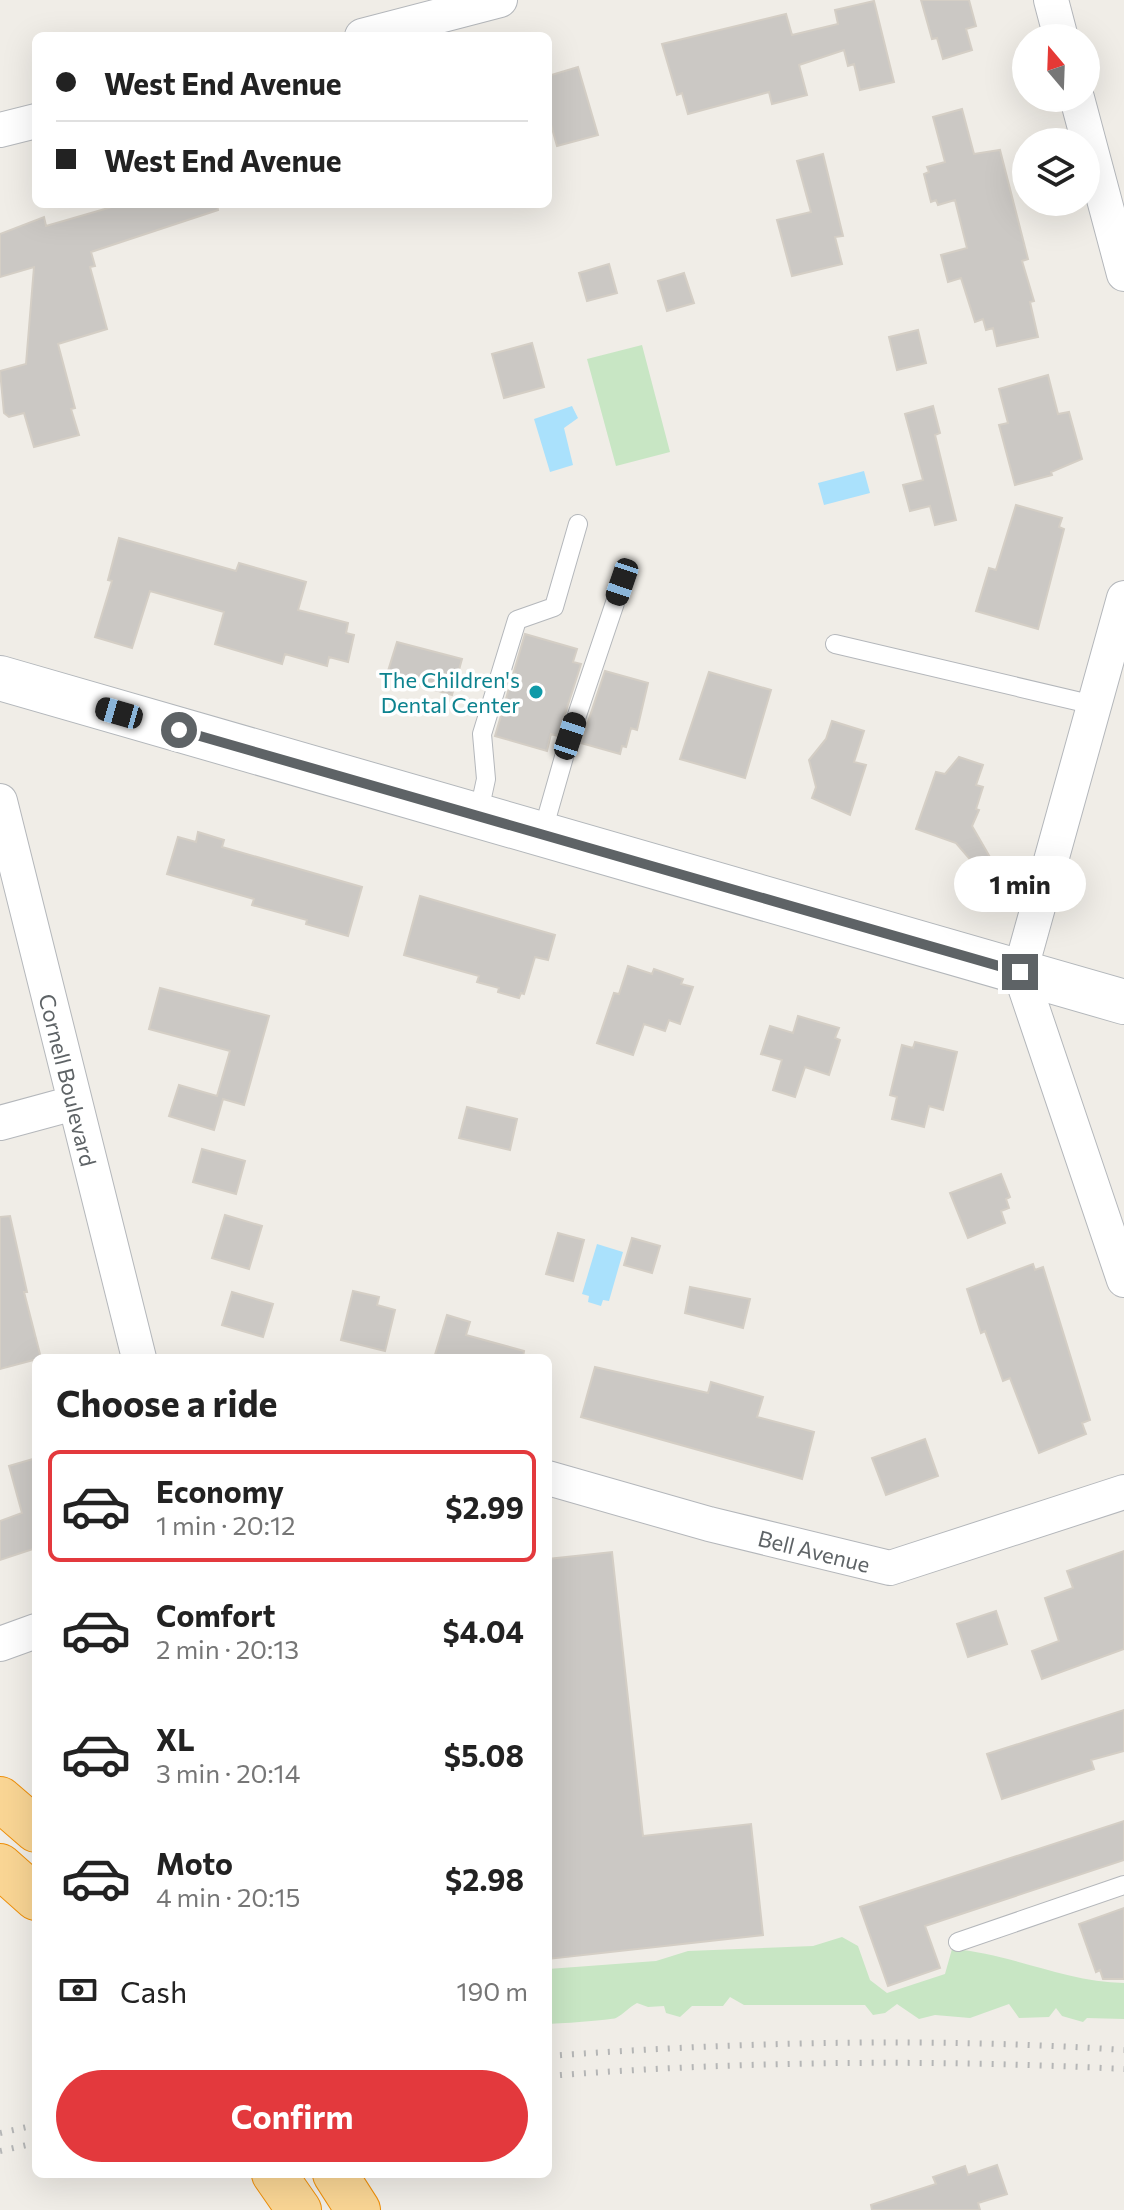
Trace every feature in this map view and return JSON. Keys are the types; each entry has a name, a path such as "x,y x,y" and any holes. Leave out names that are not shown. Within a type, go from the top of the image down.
{"highway":[{"path":"0,1799 32,1827"},
{"path":"0,1866 32,1894"},
{"path":"277,2178 299,2210"},
{"path":"338,2178 358,2210"}],"street":[{"path":"377,32 500,0"},
{"path":"1051,0 1057,24"},
{"path":"1081,112 1124,274"},
{"path":"0,130 32,122"},
{"path":"1124,598 1020,972 1124,1280"},
{"path":"0,678 1124,1002"},
{"name":"Cornell Boulevard","path":"0,801 138,1354"},
{"path":"0,1123 74,1103"},
{"name":"Bell Avenue","path":"552,1479 709,1524 890,1568 1124,1492"},
{"path":"0,1644 32,1632"}],"lane":[{"path":"478,816 486,779 482,734 517,620 554,607 578,524"},
{"path":"542,834 570,736 622,582"},
{"path":"835,644 1094,705"},
{"path":"958,1942 1124,1885"}],"green space":[{"path":"642,345 670,452 616,466 587,359"},
{"path":"842,1937 858,1946 870,1980 887,1993 945,1974 952,1949 995,1956 1080,1978 1124,1983 1124,2019 1087,2018 1083,2022 1062,2016 1056,2008 1049,2017 1019,2018 1009,2004 970,2018 935,2015 919,2019 897,2004 885,2013 873,2015 865,2005 744,2005 730,1997 723,2006 692,2006 680,2017 666,2013 664,2006 648,2007 637,2003 616,2018 552,2024 552,1969 656,1961 688,1951 813,1946"}],"water":[{"path":"572,406 578,418 564,428 573,465 550,472 534,419"},
{"path":"864,471 870,493 824,505 818,483"},
{"path":"597,1244 623,1252 609,1301 603,1300 601,1306 588,1302 589,1296 582,1294"}],"building":[{"path":"921,0 969,0 976,26 966,29 972,50 943,59 937,38 932,39"},
{"path":"874,1 894,82 860,90 854,64 848,66 844,50 799,65 807,95 772,104 769,92 688,114 682,93 677,95 662,44 786,14 792,35 838,24 835,10"},
{"path":"578,67 598,135 557,146 552,128 552,75"},
{"path":"962,109 974,154 1000,150 1012,197 1012,216 1017,216 1028,259 1022,261 1034,301 1030,302 1038,337 997,346 993,328 986,330 983,319 975,322 961,278 948,282 941,255 967,248 955,200 938,205 936,200 931,202 924,174 929,172 927,167 945,162 933,117"},
{"path":"823,154 843,236 835,237 842,264 792,276 777,220 811,212 797,161"},
{"path":"108,208 218,210 91,252 95,266 90,267 107,329 58,344 79,435 34,447 24,413 9,417 4,413 0,371 26,364 34,267 0,277 0,234 44,217 46,226"},
{"path":"609,264 617,293 587,301 579,273"},
{"path":"684,273 694,303 667,311 658,281"},
{"path":"918,330 926,363 897,370 889,337"},
{"path":"532,343 544,387 504,398 492,354"},
{"path":"1048,375 1058,414 1069,412 1082,459 1051,472 1052,475 1015,485 999,425 1008,423 999,389"},
{"path":"933,406 940,433 935,435 956,520 935,525 930,506 910,511 903,485 923,480 905,414"},
{"path":"1016,505 1062,518 1059,527 1064,529 1038,629 976,611 989,568 996,570"},
{"path":"119,538 236,571 239,563 306,582 298,610 348,623 346,633 354,635 348,662 329,657 327,666 285,654 282,664 215,644 224,612 150,591 132,648 95,637 112,581 108,580"},
{"name":"The Children's Dental Center","path":"525,634 577,649 573,662 581,664 558,736 551,734 547,751 495,736"},
{"path":"397,642 462,659 452,695 401,680 402,675 388,671"},
{"path":"605,671 648,683 637,730 631,728 626,747 622,746 620,754 581,743"},
{"path":"709,672 771,690 745,778 680,759"},
{"path":"832,721 864,731 854,762 866,765 850,815 812,798 816,787 809,760 826,739"},
{"path":"959,757 983,765 976,785 983,787 976,809 979,810 972,826 1002,878 992,885 956,843 916,829 936,772 945,774"},
{"path":"198,832 224,840 222,847 362,887 348,936 306,924 307,920 252,905 254,899 167,874 178,837 196,842"},
{"path":"420,896 555,935 548,960 535,957 524,994 521,993 519,998 477,982 479,976 404,955"},
{"path":"628,966 652,974 654,969 683,979 681,984 693,987 680,1024 669,1020 665,1031 644,1024 633,1055 597,1043 614,993 619,994"},
{"path":"160,988 269,1016 244,1105 223,1099 214,1130 169,1116 179,1085 217,1096 230,1051 149,1029"},
{"path":"798,1016 839,1028 835,1038 840,1040 829,1075 805,1067 795,1097 773,1090 782,1060 761,1054 770,1026 793,1033"},
{"path":"915,1042 957,1052 943,1110 929,1106 924,1127 892,1119 897,1097 890,1095 902,1045 913,1048"},
{"path":"467,1107 517,1119 510,1150 459,1138"},
{"path":"202,1149 245,1161 236,1194 193,1182"},
{"path":"1001,1174 1010,1197 1006,1199 1009,1208 1001,1211 1005,1223 968,1238 950,1193"},
{"path":"225,1215 262,1226 249,1269 212,1258"},
{"path":"10,1216 27,1292 24,1292 40,1354 32,1354 32,1360 0,1369 0,1217"},
{"path":"558,1233 584,1240 573,1281 546,1274"},
{"path":"632,1238 660,1246 652,1273 624,1265"},
{"path":"1033,1264 1035,1270 1043,1267 1090,1420 1082,1423 1086,1434 1039,1453 1010,1378 1003,1381 985,1331 981,1333 967,1289"},
{"path":"690,1287 750,1299 743,1328 685,1313"},
{"path":"353,1291 379,1297 377,1305 395,1310 385,1351 341,1340"},
{"path":"232,1292 273,1304 263,1337 222,1325"},
{"path":"447,1315 470,1322 466,1335 524,1351 524,1354 435,1354"},
{"path":"595,1367 708,1393 711,1382 763,1397 757,1417 814,1432 802,1479 581,1417"},
{"path":"925,1439 938,1476 886,1495 872,1458"},
{"path":"32,1459 32,1549 0,1560 0,1521 22,1513 9,1466"},
{"path":"1124,1551 1124,1649 1042,1679 1032,1651 1059,1641 1045,1598 1073,1588 1067,1571"},
{"path":"612,1552 643,1836 751,1824 763,1935 552,1959 552,1559"},
{"path":"996,1611 1007,1644 968,1657 957,1624"},
{"path":"1124,1710 1124,1751 1091,1760 1094,1769 1002,1799 987,1754"},
{"path":"1124,1821 1124,1860 925,1926 940,1968 888,1986 860,1907"},
{"path":"1124,1908 1124,1979 1103,1979 1100,1970 1096,1972 1079,1924"},
{"path":"997,2165 1007,2194 978,2203 980,2210 872,2210 871,2205 936,2184 933,2177 965,2166 968,2175"}],"railway":[{"path":"552,2056 692,2047 908,2042 1124,2050"},
{"path":"552,2076 692,2067 836,2063 1124,2069"},
{"path":"0,2133 32,2126"},
{"path":"0,2151 32,2144"}],"place":[{"name":"The Children's Dental Center","path":"536,692"}],"route":[{"path":"179,730 1020,972"}]}
